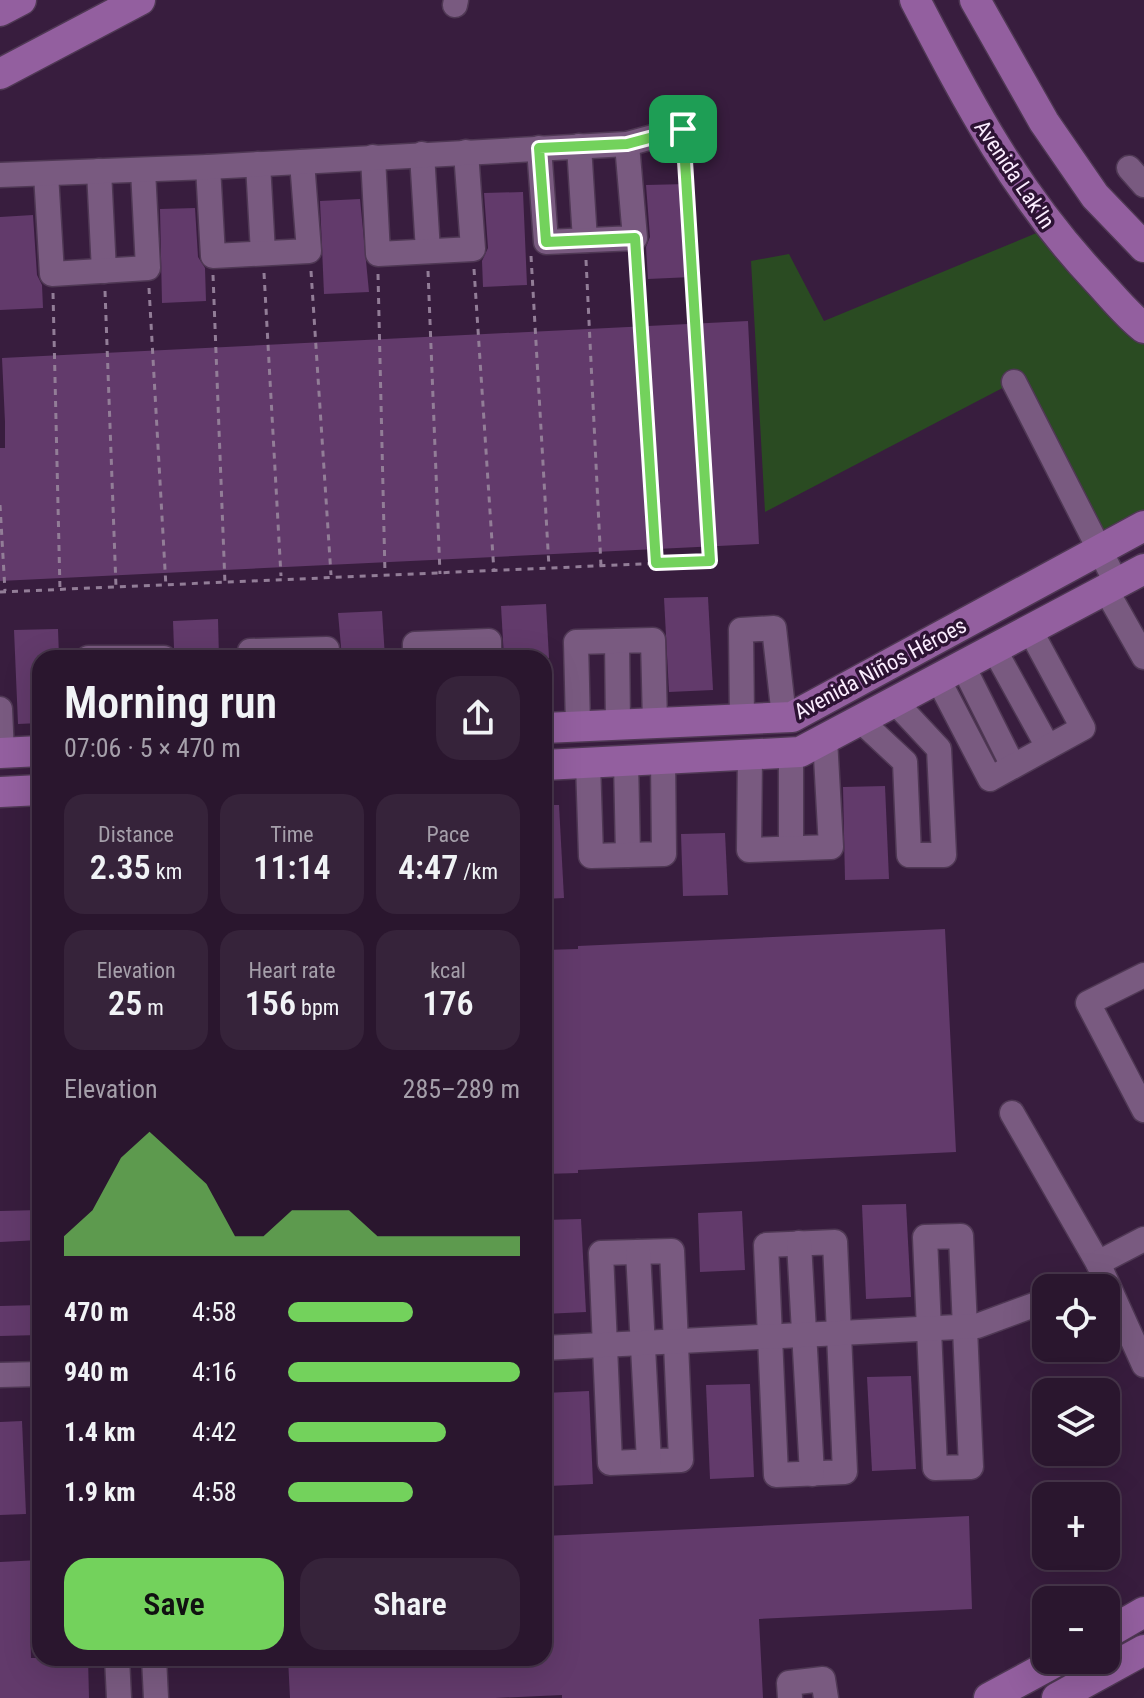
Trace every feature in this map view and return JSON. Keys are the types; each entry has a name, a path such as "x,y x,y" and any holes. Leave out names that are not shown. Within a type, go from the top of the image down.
{"main road":[{"path":"0,11 21,0"},
{"path":"0,74 140,0"},
{"name":"Avenida Lak'In","path":"915,0 978,121 1016,183 1068,249 1144,328"},
{"path":"975,0 1044,122 1095,196 1144,247"},
{"name":"Avenida Niños Héroes","path":"552,728 788,717 1144,526"},
{"name":"Avenida Niños Héroes","path":"552,765 750,755 805,748 1130,579"},
{"path":"788,717 805,748"},
{"path":"1,753 32,751"},
{"path":"1120,1626 1144,1612"},
{"path":"1056,1674 1061,1696 1144,1650"},
{"path":"989,1698 1034,1674"}],"street":[{"path":"0,175 627,144 688,128"},
{"path":"539,148 546,242 635,238 627,144"},
{"path":"579,146 585,240"},
{"path":"373,157 378,254 473,249 466,152"},
{"path":"422,154 428,251"},
{"path":"208,167 213,256 309,251 302,162"},
{"path":"258,164 263,253"},
{"path":"46,174 52,274 148,268 143,170"},
{"path":"99,171 104,271"},
{"path":"1014,382 1100,550 1130,579 1144,657"},
{"path":"742,719 741,630 774,628 788,717"},
{"path":"950,672 990,779 1083,728 1030,630"},
{"path":"578,726 576,642 653,640 655,723"},
{"path":"415,650 415,644 452,650 489,641 489,650"},
{"path":"617,641 618,724"},
{"path":"994,649 1048,747"},
{"path":"860,720 905,762 909,855 944,855 939,749 895,702"},
{"path":"0,709 1,753"},
{"path":"791,848 805,748"},
{"path":"750,755 749,850 831,847 805,748"},
{"path":"588,763 591,856 664,854 663,759"},
{"path":"626,761 628,855"},
{"path":"1144,975 1088,1003 1144,1110"},
{"path":"1012,1113 1098,1263 1144,1365"},
{"path":"961,1236 965,1327 971,1467 935,1468 925,1237 961,1236"},
{"path":"1098,1263 1144,1239"},
{"path":"835,1242 839,1333 845,1472 776,1475 766,1245 835,1242"},
{"path":"799,1243 812,1474"},
{"path":"672,1251 676,1341 681,1460 610,1463 601,1253 672,1251"},
{"path":"638,1252 649,1461"},
{"path":"552,1348 977,1326 1032,1306"},
{"path":"0,1375 32,1374"},
{"path":"117,1666 119,1698"},
{"path":"154,1666 156,1698"},
{"path":"790,1698 789,1683 823,1679 826,1698"}],"path":[{"path":"0,505 3,592 710,561 688,128"},
{"path":"635,238 656,563"},
{"path":"585,240 601,566"},
{"path":"530,242 549,567"},
{"path":"473,249 494,572"},
{"path":"309,251 331,576"},
{"path":"428,251 440,574"},
{"path":"263,253 281,578"},
{"path":"378,254 385,576"},
{"path":"213,256 225,584"},
{"path":"148,268 166,587"},
{"path":"104,271 116,588"},
{"path":"52,274 60,590"}],"green space":[{"path":"1051,227 1144,326 1144,526 1100,550 1014,382 765,512 751,261 789,254 824,321"}],"building":[{"path":"687,184 692,277 648,279 646,247 650,237 646,185"},
{"path":"523,192 527,285 483,287 482,261 488,248 484,193"},
{"path":"360,199 369,292 324,294 320,201"},
{"path":"195,208 198,257 205,268 206,301 162,303 160,209"},
{"path":"33,215 37,275 42,285 43,308 0,310 0,217"},
{"path":"748,321 759,544 0,581 0,448 5,448 2,358"},
{"path":"708,597 713,690 669,692 664,598"},
{"path":"546,604 549,650 504,650 501,606"},
{"path":"382,611 384,650 341,650 338,613"},
{"path":"218,619 219,650 175,650 173,621"},
{"path":"58,629 59,650 32,650 32,723 18,724 14,630"},
{"path":"885,786 889,879 845,880 843,787"},
{"path":"552,805 559,805 564,898 552,899"},
{"path":"725,833 728,895 683,896 681,834"},
{"path":"945,929 956,1152 552,1174 552,950 578,949 578,946"},
{"path":"906,1204 911,1297 866,1299 862,1205"},
{"path":"32,1210 32,1240 0,1242 0,1211"},
{"path":"742,1211 745,1270 700,1272 698,1213"},
{"path":"581,1219 586,1312 552,1314 552,1220"},
{"path":"32,1305 32,1335 0,1336 0,1306"},
{"path":"911,1376 916,1469 872,1471 867,1377"},
{"path":"750,1384 754,1477 710,1479 706,1385"},
{"path":"589,1391 593,1484 552,1486 552,1393"},
{"path":"22,1421 26,1514 0,1515 0,1422"},
{"path":"969,1516 972,1609 759,1619 763,1698 562,1698 562,1695 290,1698 288,1666 552,1666 552,1536"},
{"path":"32,1560 32,1666 88,1666 89,1698 0,1698 0,1562"}],"route":[{"path":"683,129 710,561 656,563 635,238 546,242 539,148 627,144 683,129"}]}
